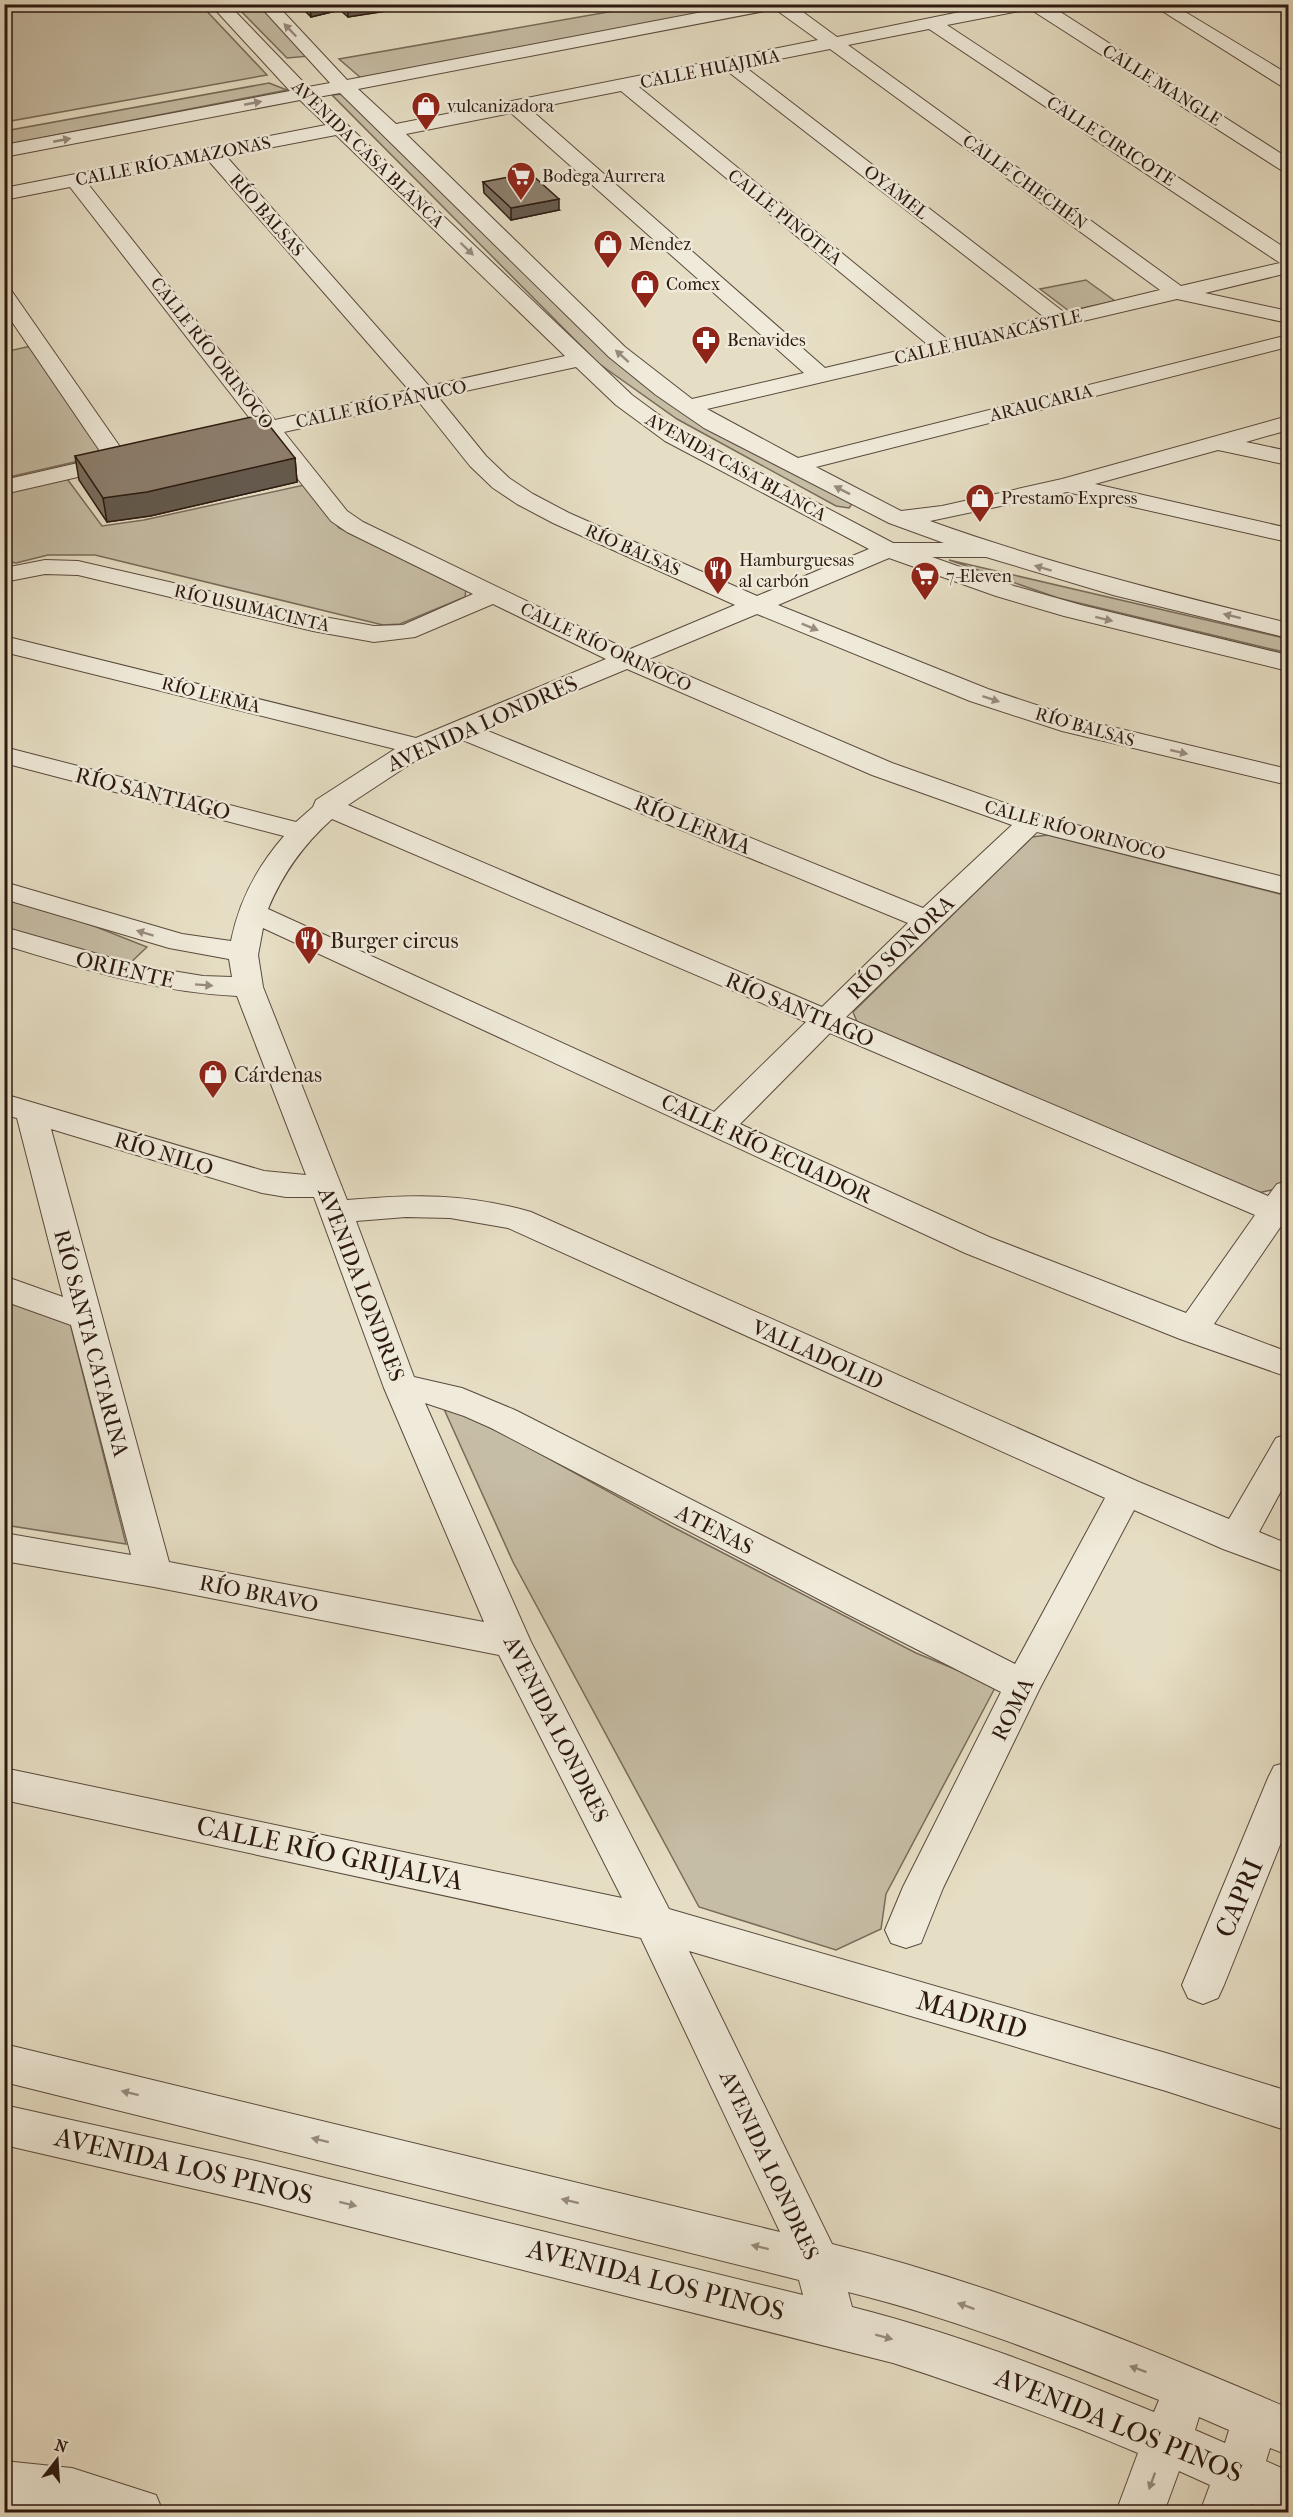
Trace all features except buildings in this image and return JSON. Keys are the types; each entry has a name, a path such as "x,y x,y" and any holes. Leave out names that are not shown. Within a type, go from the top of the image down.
{"street":[{"name":"AVENIDA CASA BLANCA","path":"218,4 342,128 624,400 673,436 888,550 1005,591 1073,611 1288,663"},
{"name":"AVENIDA CASA BLANCA","path":"266,4 315,56 348,84 392,131 617,352 664,390 712,423 897,518 987,550 1122,590 1288,630"},
{"path":"266,82 348,84 774,4"},
{"name":"CALLE CHECHÉN","path":"780,4 1177,293 1288,317"},
{"name":"CALLE HUAJIMA","path":"392,131 834,45 1028,4"},
{"name":"CALLE MANGLE","path":"1035,4 1288,166"},
{"path":"1159,4 1288,82"},
{"name":"CALLE CIRICOTE","path":"933,24 1288,259"},
{"path":"4,151 299,83 315,56"},
{"name":"OYAMEL","path":"731,65 1061,320"},
{"name":"CALLE PINOTEA","path":"625,85 945,348"},
{"path":"516,107 822,377"},
{"name":"CALLE RÍO AMAZONAS","path":"4,194 342,128"},
{"name":"RÍO BALSAS","path":"212,152 424,394 478,460 501,483 525,499 561,518 756,605 979,695 1071,725 1288,777"},
{"name":"CALLE RÍO ORINOCO","path":"75,180 327,502 346,522 382,542 629,660 882,769 1031,822 1288,886"},
{"name":"CALLE HUANACASTLE","path":"687,407 1288,267"},
{"path":"4,294 129,459 4,486"},
{"name":"ARAUCARIA","path":"794,466 1288,341"},
{"name":"CALLE RÍO PÁNUCO","path":"227,437 581,359"},
{"path":"624,400 641,391 664,390"},
{"path":"818,513 858,518 897,518 942,513 1067,485 1288,423"},
{"path":"1214,442 1288,458"},
{"path":"1067,485 1288,535"},
{"path":"897,518 888,550 987,550"},
{"name":"AVENIDA LONDRES","path":"833,2324 817,2261 655,1923 512,1642 401,1388 331,1199 248,987 244,952 261,889 277,862 326,806 367,776 418,747 459,729 888,550"},
{"name":"RÍO USUMACINTA","path":"4,575 45,567 78,567 313,623 374,634 406,632 494,594"},
{"name":"RÍO LERMA","path":"4,644 418,747"},
{"name":"RÍO LERMA","path":"459,729 927,920"},
{"name":"RÍO SANTIAGO","path":"4,755 302,832"},
{"name":"RÍO SANTIAGO","path":"326,806 825,1020 1281,1202"},
{"name":"RÍO SONORA","path":"719,1126 927,920 1031,822"},
{"name":"ORIENTE","path":"4,890 169,940 244,952"},
{"name":"CALLE RÍO ECUADOR","path":"253,913 977,1245 1192,1330 1288,1365"},
{"name":"ORIENTE","path":"4,936 133,974 203,986 248,987"},
{"name":"RÍO NILO","path":"18,1108 262,1182 297,1186 331,1199"},
{"name":"RÍO SANTA CATARINA","path":"18,1108 85,1317 154,1573"},
{"name":"VALLADOLID","path":"331,1199 403,1206 450,1205 486,1209 519,1220 1126,1492 1288,1559"},
{"path":"1192,1330 1281,1202"},
{"path":"4,1288 85,1317"},
{"name":"ATENAS","path":"401,1388 439,1393 485,1412 704,1523 907,1630 1023,1685"},
{"path":"1236,1539 1288,1447"},
{"name":"ROMA","path":"906,1930 923,1887 1023,1685 1126,1492"},
{"name":"RÍO BRAVO","path":"4,1547 154,1573 512,1642"},
{"name":"CAPRI","path":"1203,1985 1288,1778"},
{"name":"CALLE RÍO GRIJALVA","path":"4,1784 655,1923"},
{"name":"MADRID","path":"655,1923 1166,2072 1288,2111"},
{"path":"4,2063 817,2261 951,2300 1187,2387 1273,2425 1231,2493"},
{"name":"AVENIDA LOS PINOS","path":"4,2125 256,2182 833,2324 955,2359 1046,2393 1166,2443 1231,2493 1288,2496"},
{"path":"1140,2512 1187,2387"},
{"path":"4,2485 70,2502 139,2512"}],"shaded area":[{"path":"5,4 201,5 267,75 5,122"},
{"path":"235,5 258,5 310,56 287,58"},
{"path":"648,5 751,5 361,78 339,59"},
{"path":"269,83 287,90 5,145 5,131"},
{"path":"343,94 619,365 687,411 852,504 849,508 836,506 677,419 598,363 332,95"},
{"path":"1086,280 1115,301 1069,311 1040,289"},
{"path":"31,346 105,455 5,478 4,352"},
{"path":"65,476 102,526 144,520 304,485 339,528 466,589 465,597 400,624 383,625 95,555 48,555 16,563 5,561 4,489"},
{"path":"949,560 1288,639 1288,653 1058,598"},
{"path":"1048,835 1288,896 1288,1172 1276,1189 1253,1194 858,1024 853,1012 1032,837"},
{"path":"4,897 56,911 147,947 125,968 5,931"},
{"path":"4,1300 70,1323 126,1544 5,1525"},
{"path":"439,1398 671,1526 916,1653 996,1686 886,1894 881,1929 836,1950 699,1907 513,1562"}],"place":[{"name":"vulcanizadora","path":"426,132"},
{"name":"Bodega Aurrera","path":"521,202"},
{"name":"Mendez","path":"608,270"},
{"name":"Comex","path":"645,310"},
{"name":"Benavides","path":"706,366"},
{"name":"Prestamo Express","path":"980,524"},
{"name":"Hamburguesas al carbón","path":"718,596"},
{"name":"7-Eleven","path":"925,602"},
{"name":"Burger circus","path":"309,966"},
{"name":"Cárdenas","path":"213,1100"}]}
